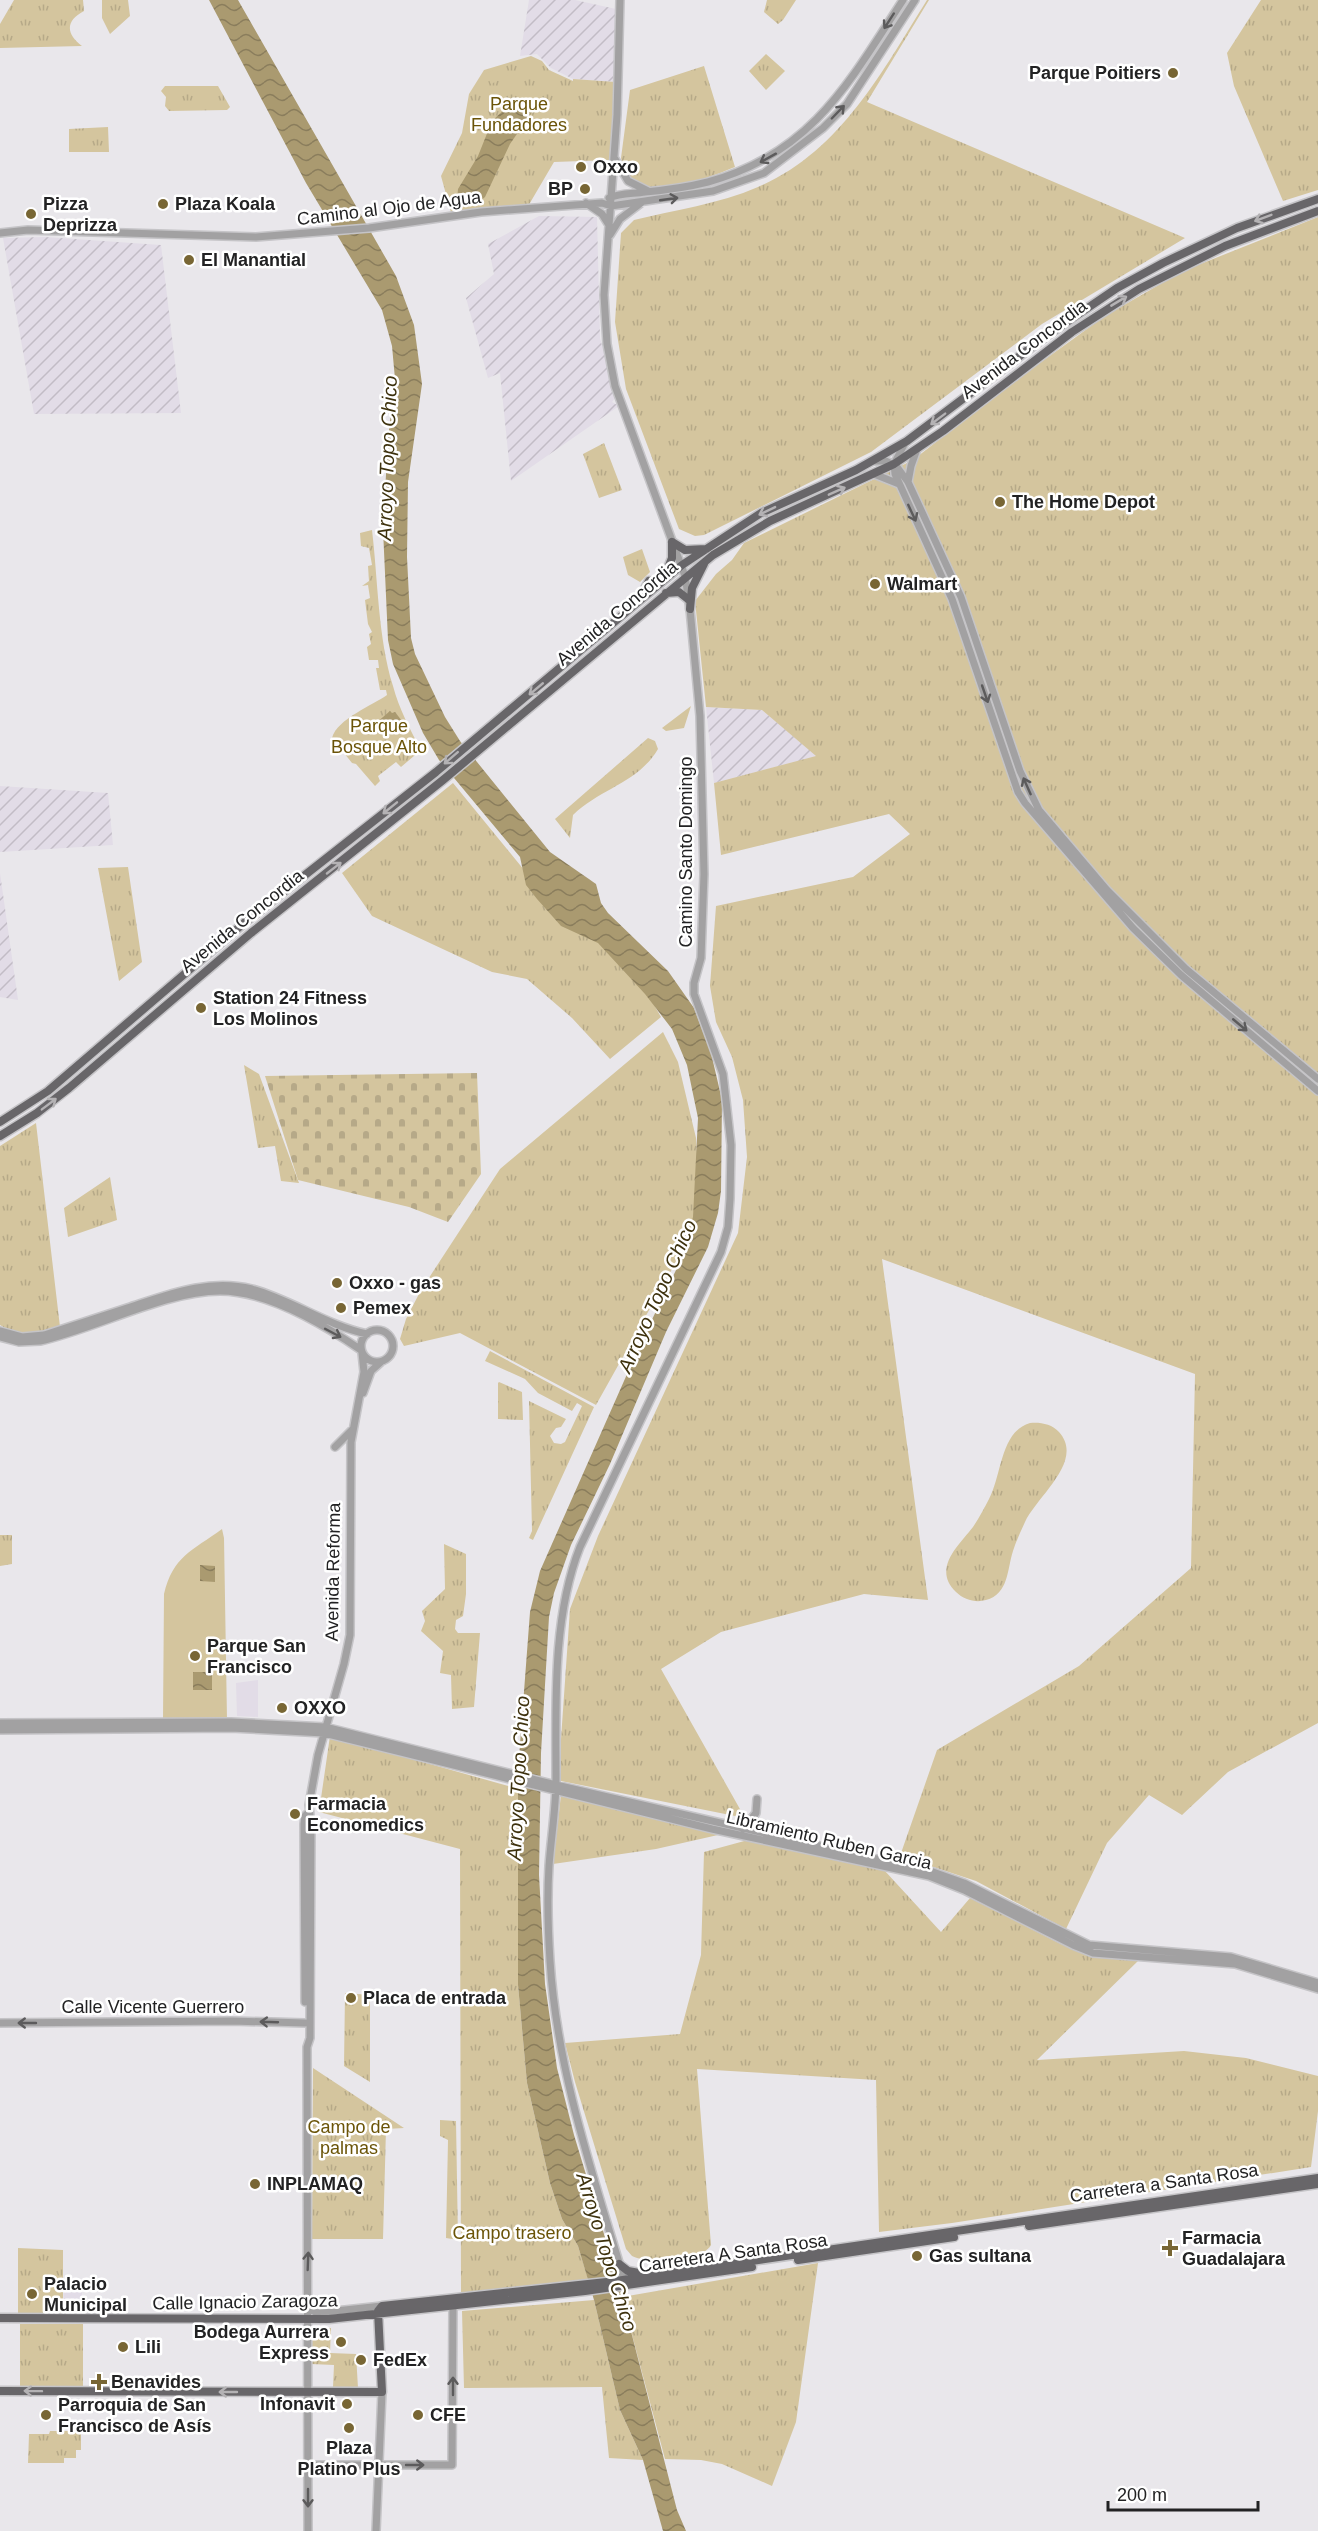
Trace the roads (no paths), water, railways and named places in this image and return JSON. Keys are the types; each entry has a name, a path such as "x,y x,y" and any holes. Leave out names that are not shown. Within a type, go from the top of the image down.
{"main road":[{"name":"Avenida Concordia","path":"708,553 716,542 761,513 872,461 907,441 1045,337 1117,288 1163,263 1238,228 1318,199"},
{"name":"Avenida Concordia","path":"0,1122 36,1100 244,923 436,772 660,583 683,571 708,553 894,464 1049,348 1130,294 1225,246 1318,211"},
{"path":"660,583 671,562 672,542 685,550 708,553 695,578 690,604"},
{"path":"653,604 657,595 711,549 716,542"},
{"name":"Avenida Concordia","path":"0,1136 37,1113 69,1088 251,933 443,780 653,604 683,571"},
{"path":"638,602 649,581"},
{"path":"665,593 679,592 690,604"},
{"name":"Carretera a Santa Rosa","path":"1016,2225 1318,2178"},
{"name":"Carretera a Santa Rosa","path":"1016,2225 1318,2184"},
{"name":"Carretera A Santa Rosa","path":"619,2282 663,2273 1016,2225"},
{"name":"Carretera A Santa Rosa","path":"453,2301 584,2288 1016,2225"},
{"path":"620,2264 633,2273 663,2273"},
{"name":"Calle Ignacio Zaragoza","path":"377,2310 421,2302 453,2301"},
{"name":"Calle Ignacio Zaragoza","path":"0,2319 307,2319 453,2301"},
{"path":"0,2391 382,2392 377,2310"}],"street":[{"name":"Camino Santo Domingo","path":"619,2282 620,2264 582,2139 569,2087 550,1963 548,1896 556,1785 555,1727 562,1616 568,1582 576,1557 714,1269 728,1227 731,1144 726,1089 716,1051 694,993 694,983 701,958 704,874 700,716 690,604 683,571 621,404 609,364 604,295 620,54 620,0"},
{"path":"603,203 611,196 695,185 725,177 775,154 819,119 839,96 903,0"},
{"path":"611,206 713,191 764,173 795,151 847,104 915,0"},
{"path":"878,40 886,45"},
{"path":"614,153 620,170 628,181 638,188 651,192"},
{"path":"608,240 620,219 645,201"},
{"path":"586,203 602,214 609,225"},
{"name":"Camino al Ojo de Agua","path":"0,233 28,230 256,237 369,228 481,212 586,203 603,203 611,206"},
{"path":"907,441 894,464 899,484 952,599 1018,792 1133,928 1181,975 1318,1091"},
{"path":"908,482 917,449"},
{"path":"872,461 881,460 894,464 908,482 961,597 1020,771 1039,810 1107,890 1178,962 1318,1079"},
{"path":"874,474 899,484"},
{"path":"0,1330 22,1337 44,1335 184,1290 223,1286 249,1288 271,1295 346,1328 367,1334 379,1330 390,1338 393,1346 391,1352 381,1362 370,1360 362,1351 279,1305 247,1294 224,1291 183,1296 40,1341 19,1342 0,1337"},
{"path":"362,1351 361,1344 367,1334"},
{"name":"Avenida Reforma","path":"360,1401 364,1372 362,1351"},
{"name":"Avenida Reforma","path":"308,2047 310,2035 311,1826 309,1812 324,1730 344,1664 350,1635 350,1483 353,1429 371,1371 381,1362"},
{"path":"335,1447 353,1429"},
{"path":"0,1723 219,1722 316,1729"},
{"path":"0,1730 316,1729"},
{"name":"Libramiento Ruben Garcia","path":"316,1729 547,1786 556,1785 943,1875 964,1883 1089,1945 1231,1957 1318,1983"},
{"name":"Libramiento Ruben Garcia","path":"556,1785 712,1829 929,1876 964,1890 1086,1951 1113,1956 1235,1964 1318,1989"},
{"path":"743,1829 756,1813 757,1798"},
{"name":"Avenida Reforma","path":"308,2047 305,2023 304,1824 305,1816 309,1812"},
{"name":"Calle Vicente Guerrero","path":"0,2023 232,2021 305,2023"},
{"path":"308,2047 308,2531"},
{"path":"308,2465 448,2465 452,2455 453,2301"},
{"name":"Calle Ignacio Zaragoza","path":"307,2307 317,2313 377,2310"},
{"path":"376,2531 382,2392"}],"water":[{"name":"Arroyo Topo Chico","path":"209,0 238,0 396,276 414,325 422,384 408,482 407,557 411,638 415,654 445,717 460,741 550,852 596,884 601,903 608,913 668,971 694,1008 711,1053 722,1100 721,1191 718,1213 708,1247 666,1332 610,1464 571,1545 554,1593 549,1617 541,1753 539,1875 545,1984 557,2068 574,2135 617,2277 677,2510 686,2531 663,2531 643,2460 620,2410 594,2300 578,2246 562,2219 550,2183 527,2083 518,1985 518,1771 530,1612 540,1571 643,1338 677,1268 693,1217 698,1118 687,1065 672,1029 645,994 598,943 561,926 537,899 526,885 520,857 439,760 423,733 393,664 388,640 383,529 388,438 395,379 392,346 382,310 306,183"},
{"path":"527,98 532,99 535,108 510,144 485,197 472,204 457,200 458,189 478,156 492,121 509,105"},
{"path":"390,711 395,712 402,721 386,735 376,723"},
{"path":"200,1565 215,1566 215,1582 200,1581"},
{"path":"193,1672 212,1672 212,1690 193,1690"}],"place":[{"name":"Parque Poitiers","path":"1173,73"},
{"name":"Oxxo","path":"581,167"},
{"name":"BP","path":"585,189"},
{"name":"Plaza Koala","path":"163,204"},
{"name":"Pizza Deprizza","path":"31,214"},
{"name":"El Manantial","path":"189,260"},
{"name":"The Home Depot","path":"1000,502"},
{"name":"Walmart","path":"875,584"},
{"name":"Station 24 Fitness Los Molinos","path":"201,1008"},
{"name":"Oxxo - gas","path":"337,1283"},
{"name":"Pemex","path":"341,1308"},
{"name":"Parque San Francisco","path":"195,1656"},
{"name":"OXXO","path":"282,1708"},
{"name":"Farmacia Economedics","path":"295,1814"},
{"name":"Placa de entrada","path":"351,1998"},
{"name":"INPLAMAQ","path":"255,2184"},
{"name":"Farmacia Guadalajara","path":"1170,2248"},
{"name":"Gas sultana","path":"917,2256"},
{"name":"Palacio Municipal","path":"32,2294"},
{"name":"Bodega Aurrera Express","path":"341,2342"},
{"name":"Lili","path":"123,2347"},
{"name":"FedEx","path":"361,2360"},
{"name":"Benavides","path":"99,2382"},
{"name":"Infonavit","path":"347,2404"},
{"name":"Parroquia de San Francisco de Asís","path":"46,2415"},
{"name":"CFE","path":"418,2415"},
{"name":"Plaza Platino Plus","path":"349,2428"}],"park label":[{"name":"Parque Fundadores","path":"519,114"},
{"name":"Parque Bosque Alto","path":"379,736"},
{"name":"Campo de palmas","path":"349,2137"},
{"name":"Campo trasero","path":"512,2233"}]}
